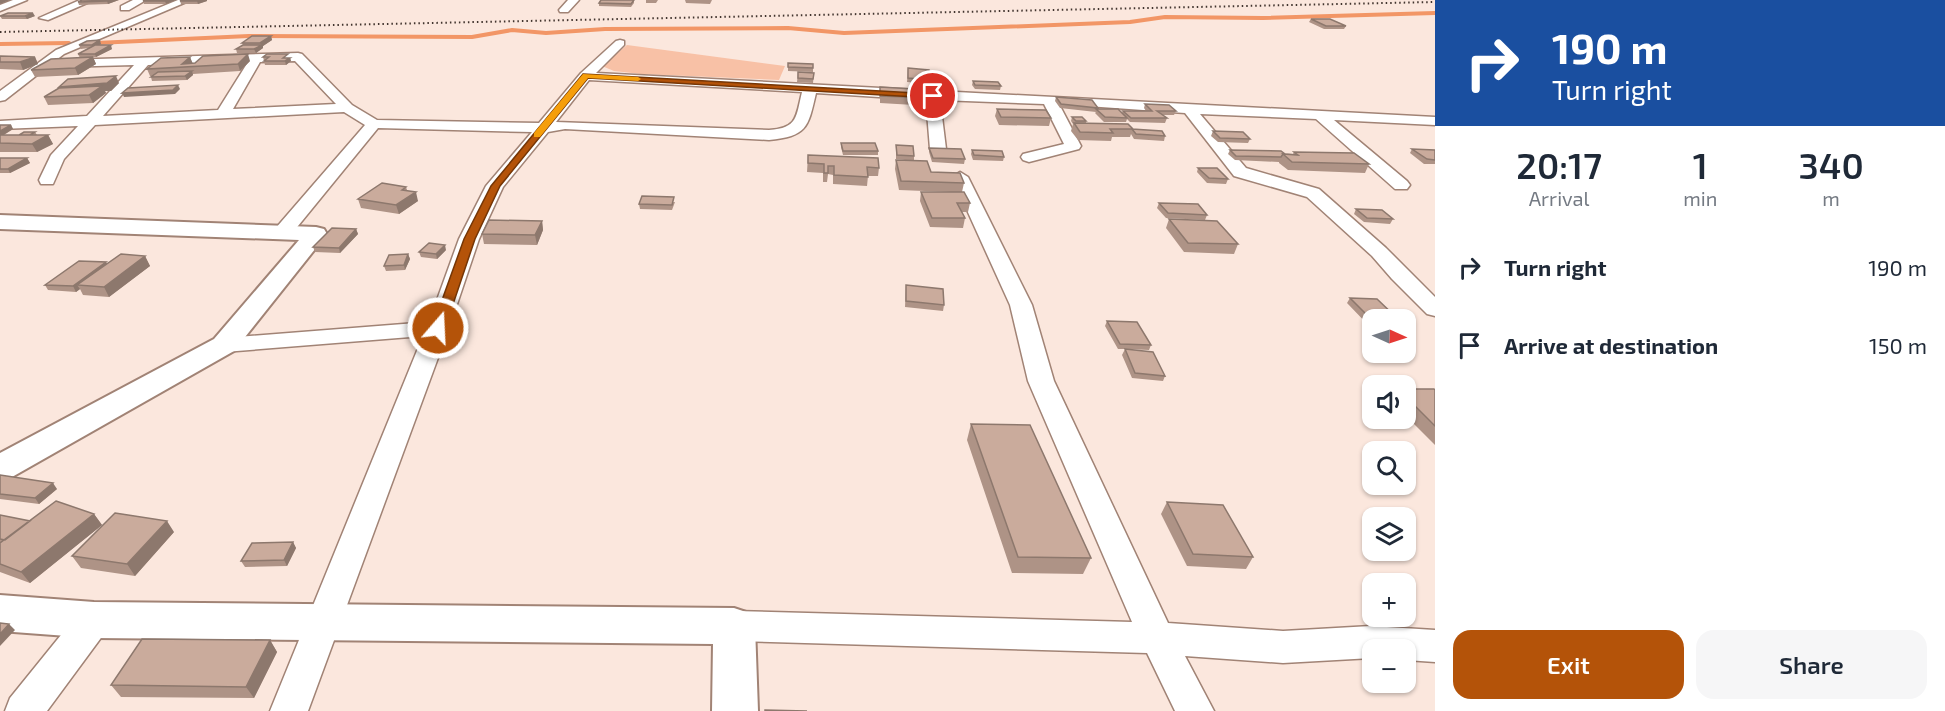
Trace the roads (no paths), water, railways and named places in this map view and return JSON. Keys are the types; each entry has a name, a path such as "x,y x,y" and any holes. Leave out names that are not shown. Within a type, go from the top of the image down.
{"street":[{"path":"0,8 22,0"},
{"path":"44,18 89,0"},
{"path":"125,8 141,0"},
{"path":"0,97 60,52 186,0"},
{"path":"564,10 574,0"},
{"path":"289,711 438,328 469,239 495,186 586,76 620,43"},
{"path":"46,64 298,57 347,108 374,124 543,128 574,125 769,135 789,133 802,122 810,89"},
{"path":"223,114 256,58"},
{"path":"47,180 57,158 89,120 145,62"},
{"path":"586,76 933,96 1049,99 1432,123"},
{"path":"0,88 16,85"},
{"path":"933,96 938,149"},
{"path":"1029,157 1073,146 1049,99"},
{"path":"0,125 347,108"},
{"path":"1189,109 1240,172 1313,193 1379,252 1398,275 1435,309"},
{"path":"1319,115 1401,185"},
{"path":"282,233 374,124"},
{"path":"960,177 1022,305 1041,381 1157,638 1195,711"},
{"path":"0,222 316,234 224,345 0,468"},
{"path":"224,345 438,328"},
{"path":"0,613 94,620 734,626 1157,638 1283,647 1371,642 1435,646"},
{"path":"24,711 94,620"},
{"path":"734,626 735,711"}],"waterway":[{"path":"96,43 249,36 472,37 512,30 546,33 605,29 788,28 844,33 1130,22 1165,17 1263,18 1435,13"},
{"path":"0,44 69,43"}],"railway":[{"path":"0,32 1435,2"}]}
